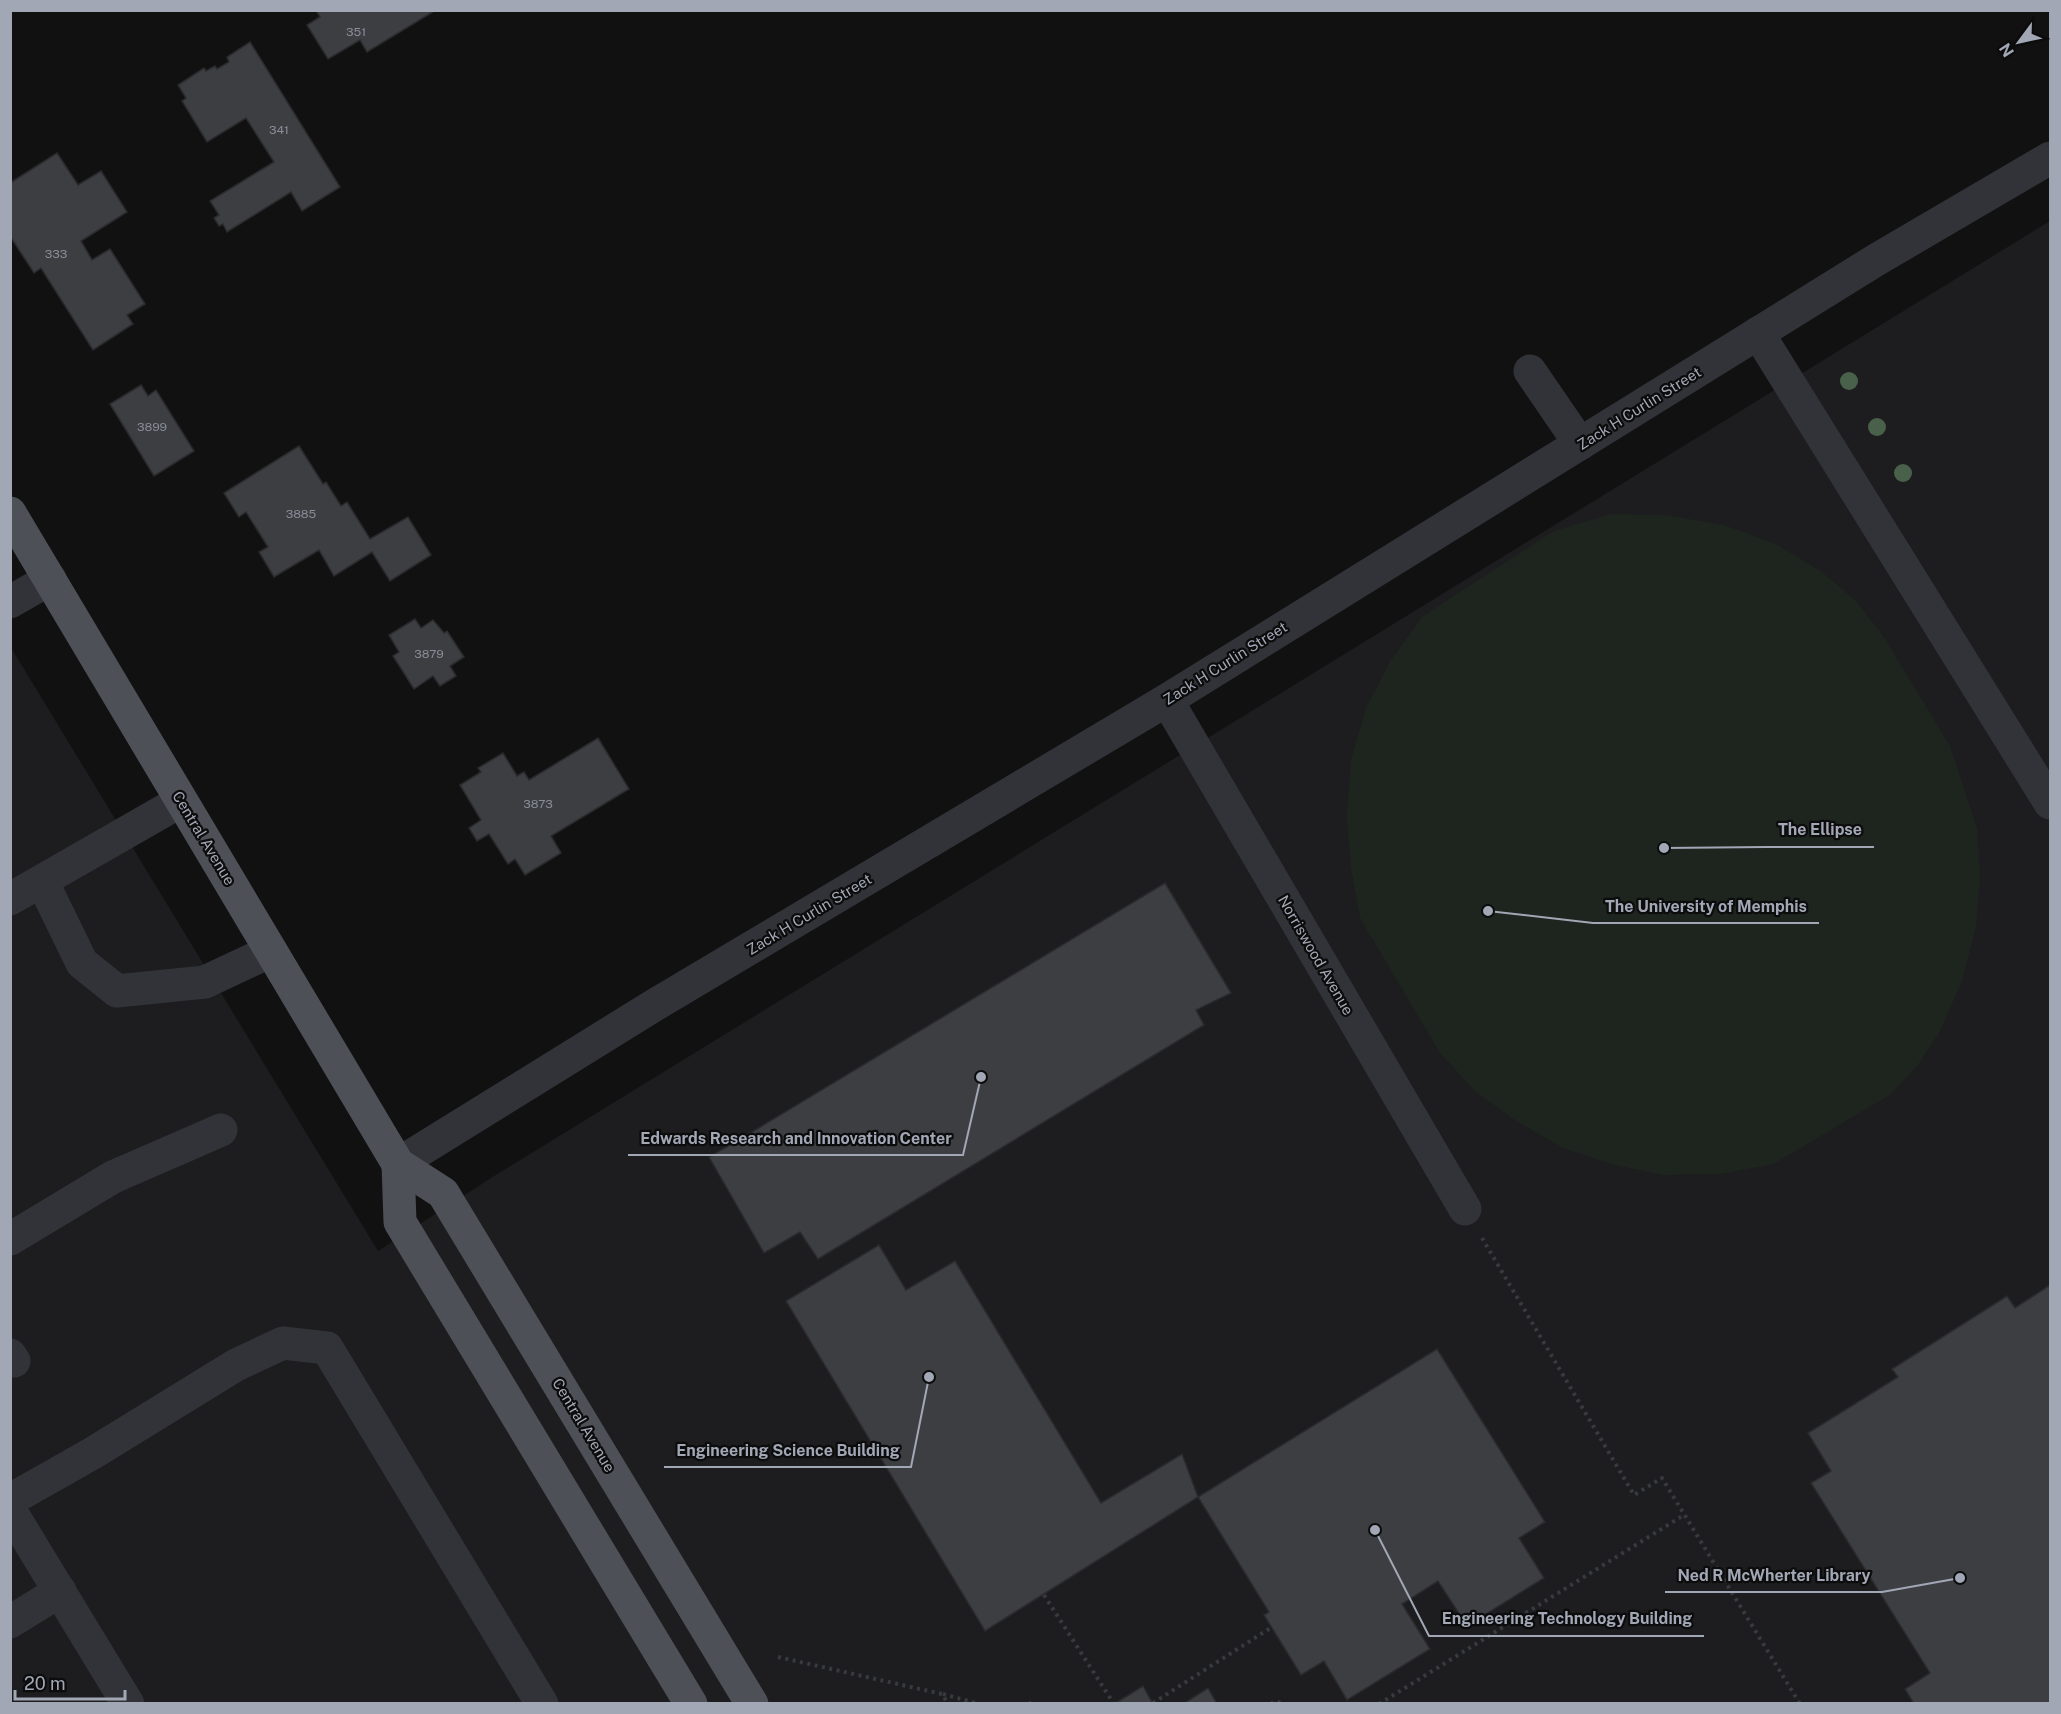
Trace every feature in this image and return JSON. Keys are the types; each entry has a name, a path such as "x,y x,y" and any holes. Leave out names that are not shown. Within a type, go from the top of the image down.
{"main road":[{"name":"Central Avenue","path":"10,513 398,1164 443,1193 752,1704"},
{"name":"Central Avenue","path":"398,1164 400,1222 692,1704"}],"street":[{"name":"Zack H Curlin Street","path":"398,1164 653,1006 1167,700 1876,260 2050,158"},
{"path":"1758,333 2050,803"},
{"path":"1530,371 1580,444"},
{"path":"10,602 50,579"},
{"name":"Norriswood Avenue","path":"1167,700 1465,1209"},
{"path":"10,899 181,801"},
{"path":"42,880 82,963 117,990 205,982 271,951"},
{"path":"10,1239 113,1177 221,1130"},
{"path":"10,1500 93,1453 236,1365 283,1343 327,1348 542,1704"},
{"path":"10,1510 128,1704"},
{"path":"10,1622 60,1591"}],"path":[{"path":"1465,1209 1634,1495 1662,1478 1800,1704"},
{"path":"1379,1704 1684,1515"},
{"path":"1044,1595 1114,1704"},
{"path":"1153,1703 1272,1627"},
{"path":"778,1657 979,1704"},
{"path":"942,1694 948,1704"},
{"path":"1029,1704 1034,1701 1035,1704"},
{"path":"1271,1704 1275,1701 1284,1704"}],"shaded area":[{"path":"2050,221 2050,1703 11,1703 10,646 378,1251 494,1176"},
{"path":"1611,514 1665,515 1724,525 1776,544 1822,572 1855,600 1882,634 1950,746 1977,828 1980,878 1976,927 1962,981 1940,1031 1918,1065 1891,1094 1774,1164 1721,1174 1663,1175 1611,1164 1563,1148 1516,1121 1475,1091 1440,1053 1360,918 1351,868 1347,816 1351,760 1366,708 1391,660 1423,616 1554,531"}],"building":[{"path":"316,10 436,10 367,52 360,40 328,59 307,25 320,17"},
{"path":"250,42 340,187 302,211 291,192 227,232 223,224 219,226 214,218 219,215 210,201 274,162 246,118 207,142 182,101 186,98 178,85 204,68 206,71 215,66 217,69 229,62 227,57"},
{"path":"57,153 78,185 101,171 127,212 81,241 92,260 110,249 145,304 127,315 133,324 93,350 41,268 34,273 10,236 10,183"},
{"path":"141,385 148,396 156,390 194,451 154,476 110,404"},
{"path":"299,446 323,484 326,482 341,506 347,502 370,539 408,517 431,555 390,581 372,552 334,576 319,550 274,577 259,552 268,547 246,512 239,517 224,493"},
{"path":"415,619 421,628 433,620 444,633 447,631 464,657 450,666 456,676 440,686 433,676 414,689 393,656 399,652 389,635"},
{"path":"598,738 629,789 551,836 561,853 525,875 515,859 508,864 489,834 477,841 469,828 481,820 460,785 481,772 478,768 503,753 517,776 524,772 529,780"},
{"path":"1165,883 1231,993 1196,1010 1204,1025 818,1259 800,1232 764,1253 709,1157"},
{"path":"879,1245 906,1290 955,1261 1101,1503 1182,1454 1198,1497 985,1631 786,1301"},
{"path":"2050,1285 2050,1704 1914,1704 1905,1689 1930,1673 1811,1483 1831,1471 1808,1433 1898,1377 1892,1369 2007,1296 2015,1308"},
{"path":"1437,1349 1545,1522 1519,1538 1544,1578 1467,1626 1438,1581 1402,1604 1430,1649 1347,1700 1324,1661 1301,1675 1264,1615 1269,1612 1198,1497"},
{"path":"1143,1686 1153,1704 1114,1704"},
{"path":"1208,1688 1217,1704 1183,1704"}],"place":[{"name":"The Ellipse","path":"1664,848"},
{"name":"The University of Memphis","path":"1488,911"},
{"name":"Edwards Research and Innovation Center","path":"981,1077"},
{"name":"Engineering Science Building","path":"929,1377"},
{"name":"Engineering Technology Building","path":"1375,1530"},
{"name":"Ned R McWherter Library","path":"1960,1578"}]}
